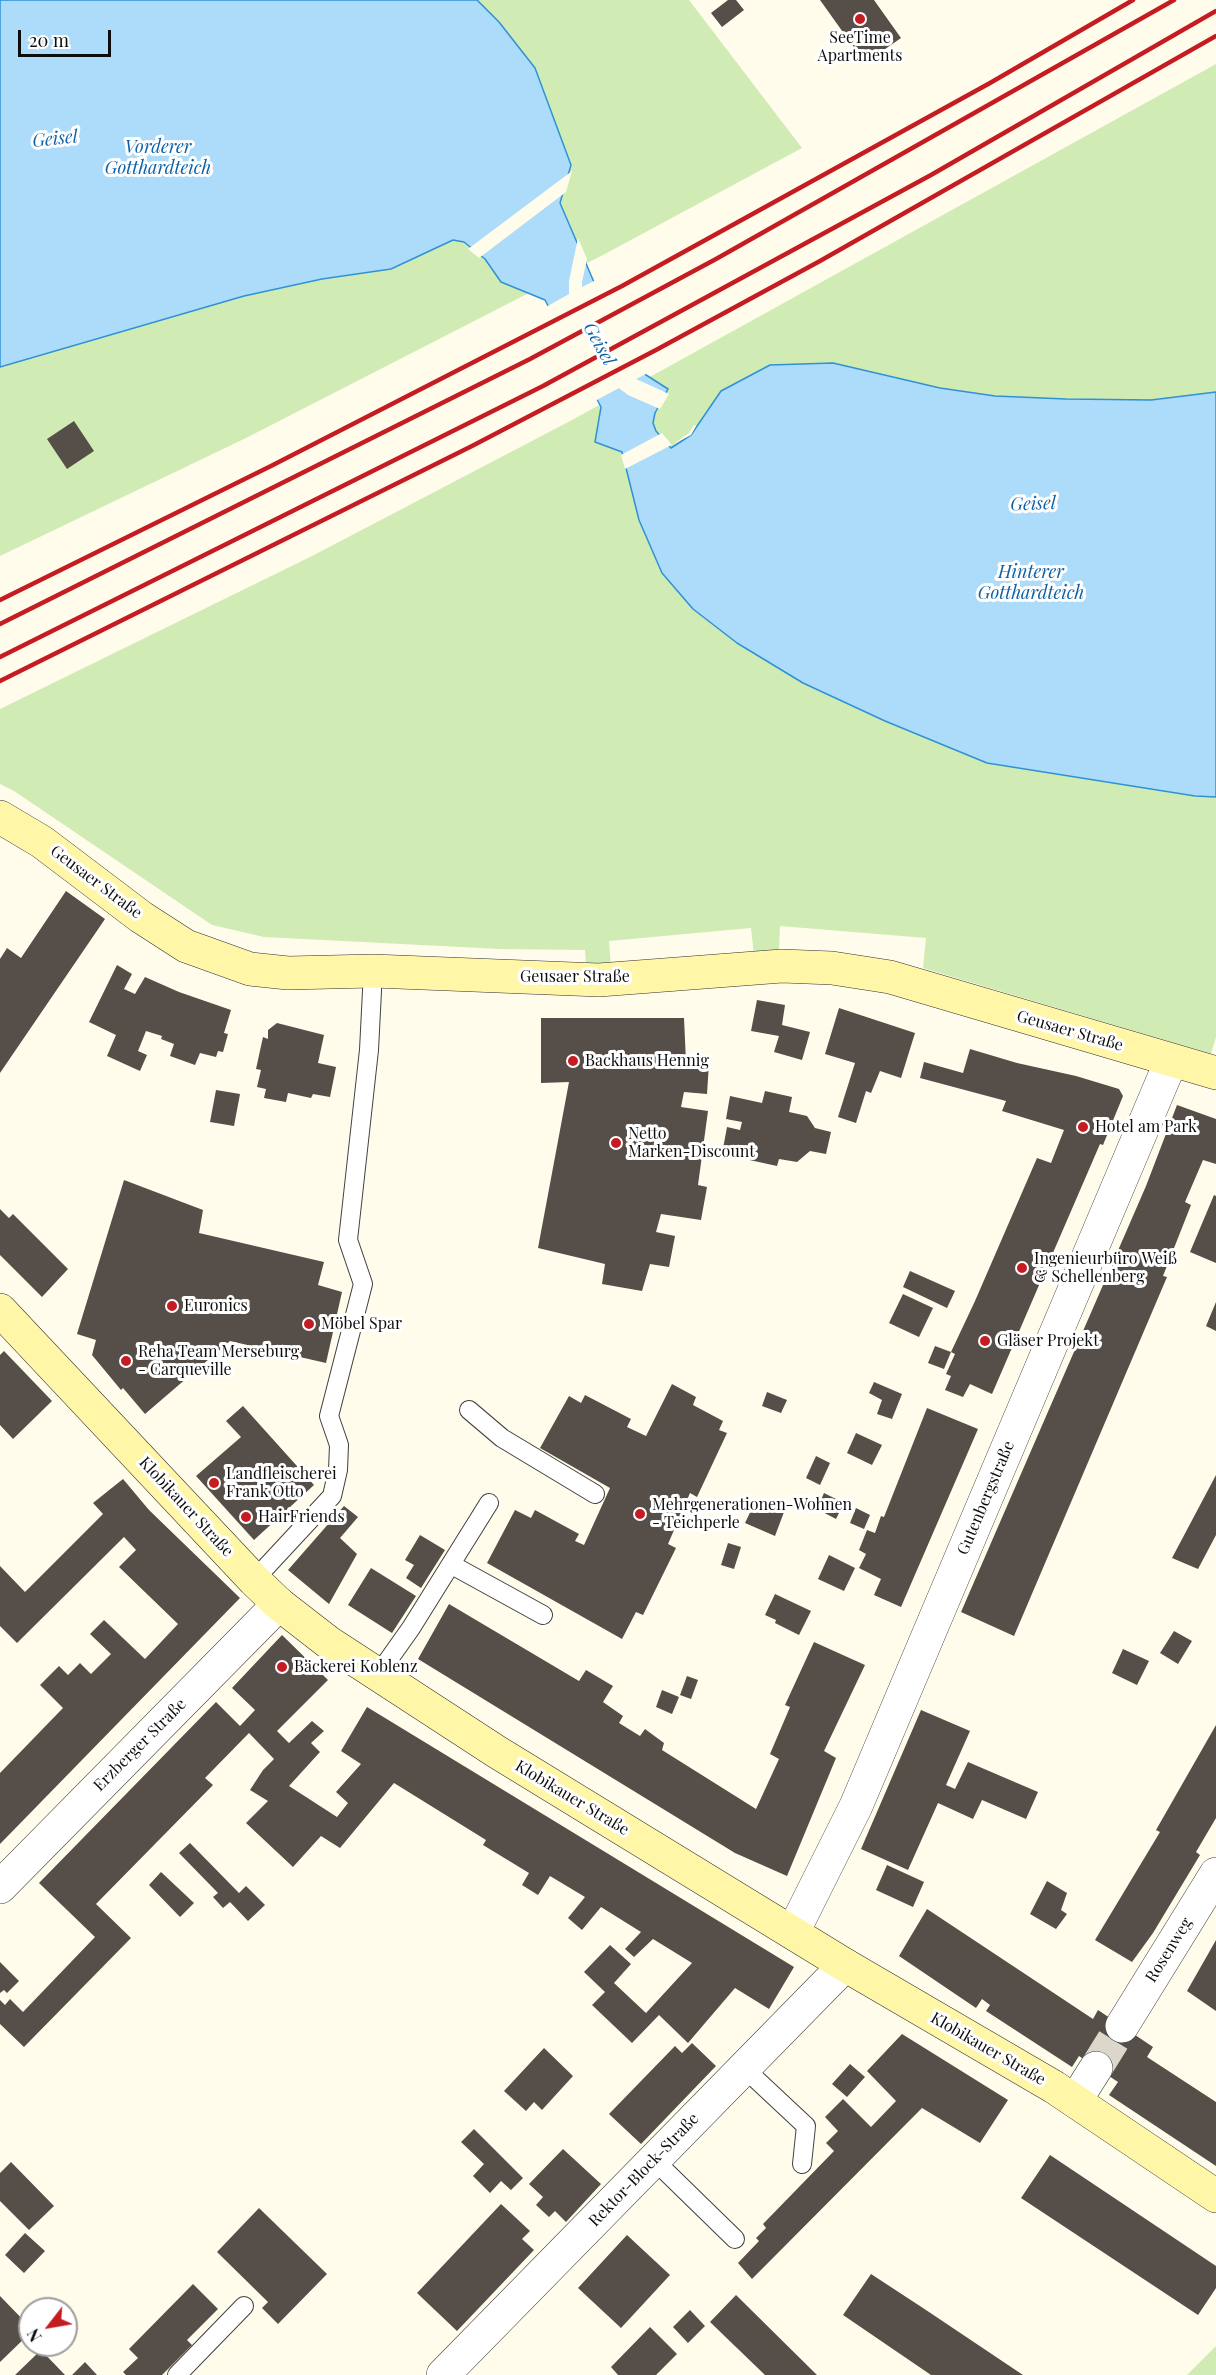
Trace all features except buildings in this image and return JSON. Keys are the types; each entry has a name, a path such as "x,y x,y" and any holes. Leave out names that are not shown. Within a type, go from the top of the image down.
{"street":[{"name":"Geusaer Straße","path":"0,817 42,842 141,917 186,946 250,969 288,973 373,971 599,980 782,966 832,968 890,977 1216,1073"},
{"name":"Gutenbergstraße","path":"793,1932 856,1806 1171,1061"},
{"name":"Klobikauer Straße","path":"0,1310 254,1580 279,1604 327,1642 497,1752 845,1965 1075,2101 1216,2196"},
{"name":"Erzberger Straße","path":"0,1887 279,1604"},
{"name":"Rosenweg","path":"1122,2026 1216,1874"},
{"name":"Rektor-Block-Straße","path":"443,2375 845,1965"},
{"path":"1075,2101 1096,2068"}],"lane":[{"path":"254,1580 332,1496 338,1470 339,1445 329,1416 363,1284 348,1240 369,1050 373,971"},
{"path":"469,1410 502,1438 595,1494"},
{"path":"377,1676 452,1564 489,1503"},
{"path":"452,1564 543,1615"},
{"path":"744,2068 806,2126 802,2164"},
{"path":"654,2160 735,2239"},
{"path":"177,2375 244,2307"}],"green space":[{"path":"477,0 689,0 802,148 603,255 246,438 0,556 0,367 244,296 322,279 391,269 453,240 464,242 499,22"},
{"path":"1216,64 1216,392 1151,400 995,396 940,388 833,363 696,426 691,435 672,449 622,452 639,520 662,573 693,609 737,643 803,683 885,721 1195,796 1216,797 1216,1037 1211,1054 923,968 926,938 780,926 779,951 754,955 751,928 609,941 611,966 586,966 585,950 500,949 264,937 212,925 14,791 0,784 0,709 312,556 572,420"},
{"path":"1216,2346 1216,2375 1187,2375"}],"water":[{"path":"0,0 477,0 499,22 535,68 571,165 560,203 609,317 643,373 668,389 655,413 653,423 656,431 671,448 691,435 721,391 770,365 833,363 940,388 995,396 1151,400 1216,392 1216,797 1195,796 987,763 885,721 803,683 737,643 693,609 662,573 639,520 622,452 595,442 601,407 545,300 501,282 485,259 464,242 453,240 391,269 322,279 244,296 0,367"}],"pier":[{"path":"572,171 566,192 479,258 468,249"},
{"path":"578,238 587,259 582,287 596,280 612,316 648,373 636,379 669,394 660,409 628,395 619,388 593,402 546,307 569,294 569,281"},
{"path":"694,425 696,426 691,435 673,444 689,433"},
{"path":"662,433 672,445 625,469 621,455"}],"tunnel":[{"path":"1096,2068 1122,2026"}],"railway":[{"path":"0,600 271,466 622,286 990,83 1133,0"},
{"path":"0,624 530,359 716,259 1174,0"},
{"path":"0,657 543,386 931,175 1216,11"},
{"path":"0,681 472,446 656,350 820,261 1216,36"}],"place":[{"name":"SeeTime Apartments","path":"860,19"},
{"name":"Backhaus Hennig","path":"573,1061"},
{"name":"Hotel am Park","path":"1083,1127"},
{"name":"Netto Marken-Discount","path":"616,1143"},
{"name":"Ingenieurbüro Weiß & Schellenberg","path":"1022,1268"},
{"name":"Euronics","path":"172,1306"},
{"name":"Möbel Spar","path":"309,1324"},
{"name":"Gläser Projekt","path":"985,1341"},
{"name":"Reha Team Merseburg - Carqueville","path":"126,1361"},
{"name":"Landfleischerei Frank Otto","path":"214,1483"},
{"name":"Mehrgenerationen-Wohnen - Teichperle","path":"640,1514"},
{"name":"HairFriends","path":"246,1517"},
{"name":"Bäckerei Koblenz","path":"282,1667"}],"water label":[{"name":"Geisel","path":"55,139"},
{"name":"Vorderer Gotthardteich","path":"158,157"},
{"name":"Geisel","path":"599,344"},
{"name":"Geisel","path":"1033,504"},
{"name":"Hinterer Gotthardteich","path":"1031,582"}]}
